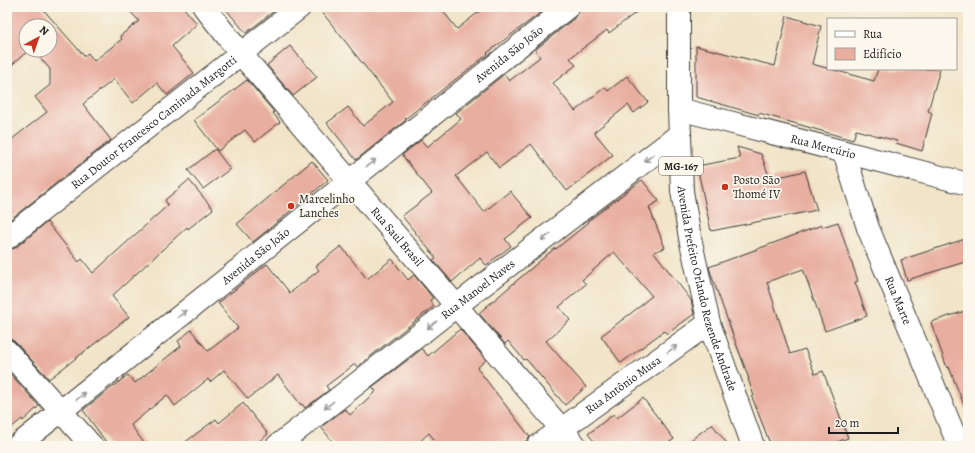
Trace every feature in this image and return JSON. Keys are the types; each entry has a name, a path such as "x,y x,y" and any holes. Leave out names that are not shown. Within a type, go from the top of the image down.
{"street":[{"name":"Rua Saul Brasil","path":"204,7 241,54 576,446"},
{"name":"Rua Doutor Francesco Caminada Margotti","path":"7,238 300,7"},
{"name":"Avenida São João","path":"18,446 568,7"},
{"name":"Avenida Prefeito Orlando Rezende Andrade","path":"679,7 679,109 682,191 690,238 709,323 753,446"},
{"name":"Rua Mercúrio","path":"679,109 968,184"},
{"name":"Rua Manoel Naves","path":"276,446 680,134"},
{"name":"Rua Marte","path":"844,152 868,228 959,446"},
{"name":"Rua Antônio Musa","path":"538,446 709,323"},
{"path":"7,351 92,446"}],"building":[{"path":"7,7 41,7 51,18 18,18 18,58 20,58 7,69"},
{"path":"126,7 183,7 197,24 172,46 194,73 167,95 157,83 133,103 114,79 83,104 111,140 7,222 7,143 47,112 35,97 50,85 50,69 40,58 58,58 58,26 84,56 88,53 94,61 122,39 120,36 139,21"},
{"path":"224,7 279,7 246,33"},
{"path":"318,7 440,7 457,29 485,7 548,7 487,53 488,54 405,119 406,120 356,160 327,123 348,107 363,126 393,102"},
{"path":"580,7 643,7 609,33 607,30 570,58 576,65 553,83 575,111 605,87 608,91 627,76 648,102 634,113 628,105 594,132 613,155 567,191 531,144 499,168 487,152 456,176 484,212 510,191 532,218 505,239 511,246 486,265 480,258 452,282 433,260 436,258 402,216 432,193 402,155 421,140 427,147 461,119 456,113 504,74 509,81 540,57 535,50 576,17"},
{"path":"787,16 821,26 812,64 827,68 827,70 834,70 874,81 878,70 940,70 928,111 932,113 922,151 896,143 897,141 856,130 853,140 759,113 759,115 696,97 696,46 775,66"},
{"path":"290,46 317,77 293,96 267,65"},
{"path":"247,80 274,112 273,113 280,122 255,142 245,130 218,151 194,120"},
{"path":"737,147 761,154 770,179 805,171 817,210 711,231 697,166 740,158"},
{"path":"215,149 230,169 203,189 188,170"},
{"path":"312,161 328,180 253,242 237,224"},
{"path":"189,180 213,209 188,229 187,227 112,296 129,317 49,379 16,343 11,339 7,339 7,250 15,248 47,222 79,262 82,259 93,273 168,205 165,200"},
{"path":"642,180 659,201 649,207 665,248 654,252 691,300 694,314 667,334 664,331 621,363 601,336 652,296 614,252 582,280 586,284 559,307 570,320 546,341 586,387 565,405 526,359 524,360 508,341 505,344 479,313 555,248 556,249 589,222 588,221"},
{"path":"838,222 858,281 855,282 867,316 825,331 803,269 767,282 790,354 805,349 815,374 823,371 848,438 826,446 771,446 752,397 754,396 749,379 709,267 822,225 822,227"},
{"path":"968,238 968,261 907,280 901,260"},
{"path":"341,246 367,279 392,259 408,280 414,275 433,298 430,300 434,306 357,367 355,364 326,386 329,390 305,408 278,375 248,399 224,370 210,382 208,379 175,406 167,395 131,425 146,446 109,446 83,410 128,375 135,383 181,346 178,341 191,330 208,351 238,328 218,303 267,264 290,293 319,270 316,266"},
{"path":"968,310 967,413 949,367 947,368 931,322"},
{"path":"460,329 486,360 477,368 530,437 520,446 439,446 429,433 415,446 336,446 321,427 345,409 350,415 376,391 372,387 422,349 428,356"},
{"path":"7,370 39,406 23,421 22,419 7,431"},
{"path":"643,398 674,439 664,446 598,446 588,434 614,414 617,418"},
{"path":"243,403 268,434 253,446 180,446 216,419 219,423"},
{"path":"712,424 729,446 683,446"}],"place":[{"name":"Posto São Thomé IV","path":"725,187"},
{"name":"Marcelinho Lanches","path":"291,206"}]}
